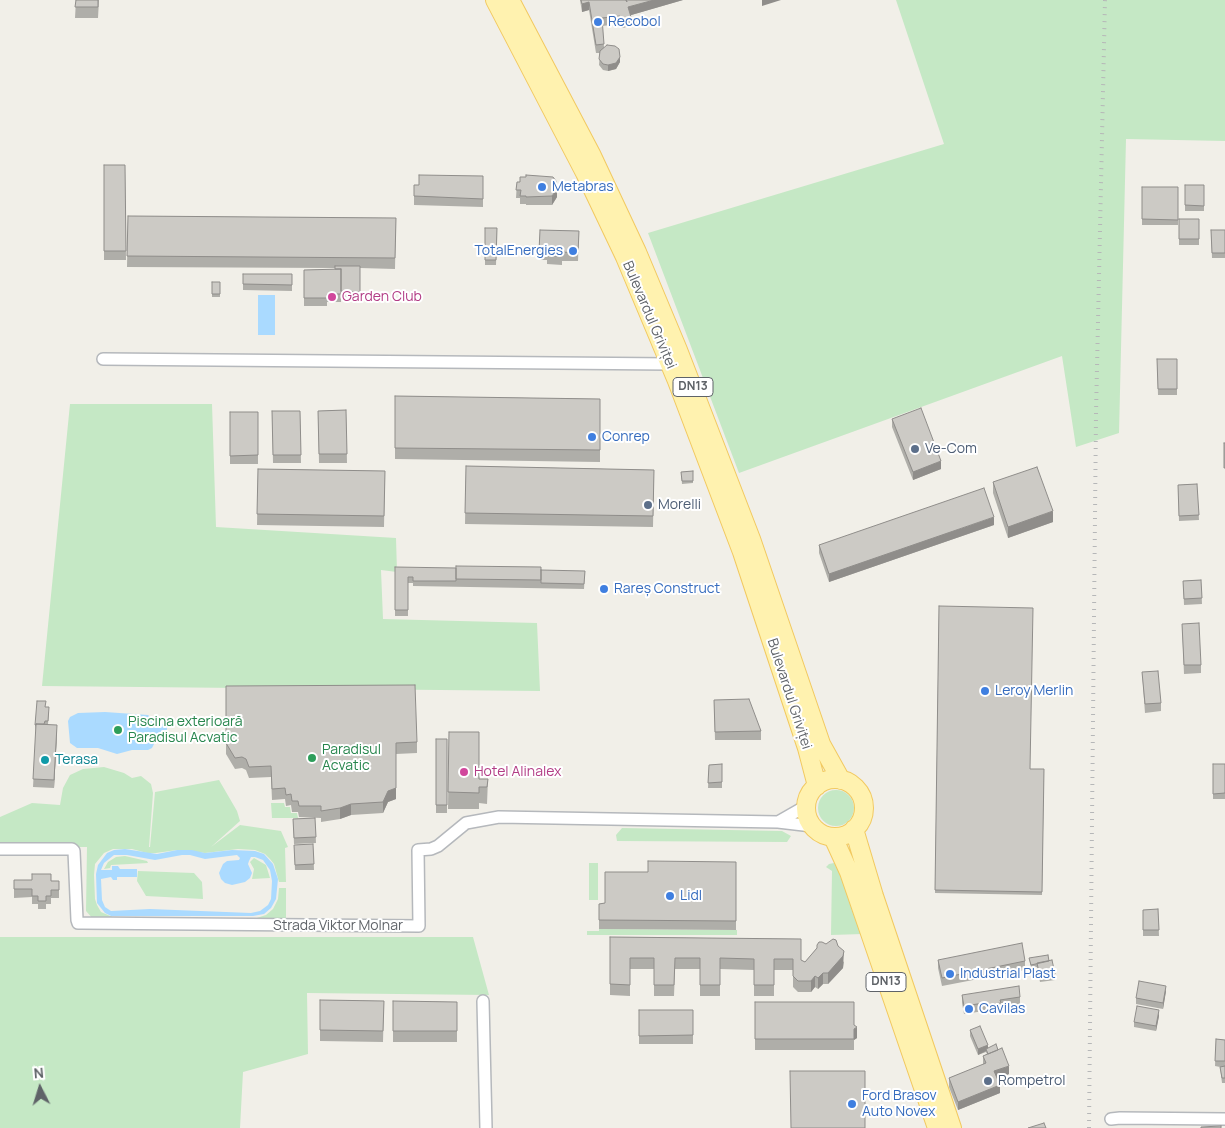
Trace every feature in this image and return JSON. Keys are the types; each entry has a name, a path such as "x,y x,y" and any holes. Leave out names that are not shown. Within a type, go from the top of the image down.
{"main road":[{"name":"Bulevardul Griviței","path":"495,0 586,173 625,257 670,364 734,530 799,722 817,786"},
{"name":"Bulevardul Griviței","path":"510,0 592,156 637,252 671,332 751,539 822,744 841,780"},
{"path":"841,780 831,780 817,786 810,795 806,806 807,813 812,826 820,832 833,837 844,835 854,830"},
{"name":"DN13","path":"841,780 848,782 858,790 863,802 863,815 854,830 874,896 952,1128"},
{"name":"DN13","path":"833,837 849,872 937,1128"}],"street":[{"path":"103,359 670,364"},
{"path":"778,822 806,806"},
{"name":"Strada Viktor Molnar","path":"0,849 72,849 74,851 76,920 78,923 418,926 418,850 438,846 466,823 499,817 778,822 812,826"},
{"path":"482,1001 486,1128"},
{"path":"1111,1119 1225,1119"}],"green space":[{"path":"896,0 1225,0 1225,141 1126,139 1119,433 1076,447 1062,356 739,473 648,233 944,144"},
{"path":"70,404 212,404 216,527 396,538 397,572 381,570 383,619 537,623 540,691 42,686"},
{"path":"104,767 124,773 132,778 141,776 151,784 153,793 149,847 155,792 219,780 237,811 240,821 211,847 240,825 281,831 288,847 285,848 286,882 279,882 274,864 265,854 255,850 238,849 205,853 177,850 147,853 132,849 113,849 104,853 95,864 94,875 97,905 101,912 115,918 94,920 86,911 87,847 0,847 0,817 32,803 60,805 63,788 70,775 83,769"},
{"path":"836,790 843,791 849,795 853,801 853,815 849,821 843,825 836,826 829,825 823,821 819,815 818,808 819,801 823,795 829,791"},
{"path":"271,803 284,803 285,807 290,807 291,813 297,813 298,818 272,818"},
{"path":"622,828 782,831 791,836 787,842 617,841 616,835"},
{"path":"125,856 147,861 148,863 111,865 110,868 104,869 108,862 116,857"},
{"path":"254,858 266,865 270,878 252,879 254,869 250,862"},
{"path":"589,863 598,863 598,900 589,900"},
{"path":"834,863 863,934 831,935 832,871 826,867"},
{"path":"138,871 194,873 202,882 203,899 146,896 137,881"},
{"path":"279,888 286,888 286,921 247,921 266,915 273,909 278,899"},
{"path":"599,929 737,930 737,935 587,935 587,931 599,931"},
{"path":"0,937 473,937 489,995 307,993 308,1054 243,1072 240,1128 0,1128"}],"water":[{"path":"258,295 275,295 275,335 258,335"},
{"name":"Piscina exterioară Paradisul Acvatic","path":"105,712 148,715 156,722 167,725 167,739 155,742 152,748 148,750 132,750 117,754 98,748 77,748 70,743 68,721 70,717 78,713"},
{"path":"125,849 157,854 177,850 192,850 205,853 232,850 255,851 264,854 273,864 278,879 276,899 271,908 264,914 253,916 111,916 105,913 97,903 96,874 98,865 107,853","holes":["114,855 127,855 155,860 182,855 205,859 237,855 240,858 239,860 227,861 223,864 219,873 225,883 232,885 245,882 250,878 252,873 248,864 251,857 255,857 263,860 270,870 272,881 271,899 268,905 260,911 251,913 150,909 111,911 105,907 102,900 101,879 111,877 113,880 117,880 117,877 137,877 137,869 120,869 118,866 112,866 112,870 101,870 104,863"]}],"building":[{"path":"76,0 98,0 98,7 75,7"},
{"path":"581,0 654,0 628,7 631,17 621,20 620,16 602,18 604,44 596,45 589,2 582,4"},
{"path":"607,45 615,46 619,49 620,57 616,63 603,64 599,59 600,51"},
{"path":"104,165 125,165 126,251 104,251"},
{"path":"419,175 483,176 483,199 414,196 414,185 419,185"},
{"path":"526,175 553,177 556,181 557,189 552,196 520,196 521,190 516,190 517,182 520,182 520,177 526,177"},
{"path":"1185,185 1204,185 1204,206 1185,205"},
{"path":"1142,187 1178,187 1178,220 1142,219"},
{"path":"128,216 396,218 395,258 127,256"},
{"path":"1179,219 1199,219 1199,239 1179,239"},
{"path":"485,228 497,228 496,260 485,260"},
{"path":"540,230 579,231 578,253 562,252 562,256 547,256 547,252 539,251"},
{"path":"1211,230 1225,230 1225,253 1212,253"},
{"path":"335,266 360,266 360,292 341,291 341,269 335,269"},
{"path":"341,269 341,294 327,294 327,298 304,298 304,270"},
{"path":"243,274 292,274 292,285 243,284"},
{"path":"212,282 220,282 220,294 212,294"},
{"path":"1157,359 1177,359 1177,389 1158,389"},
{"path":"395,396 600,399 600,450 395,448"},
{"path":"921,408 941,461 913,472 892,419"},
{"path":"346,410 347,454 319,454 318,411"},
{"path":"272,411 300,411 301,455 273,455"},
{"path":"230,412 258,412 258,455 230,456"},
{"path":"1225,443 1225,468 1224,468"},
{"path":"466,466 654,470 653,516 465,513"},
{"path":"1037,467 1053,511 1008,527 993,482"},
{"path":"258,469 385,471 384,516 257,514"},
{"path":"693,471 693,481 682,481 681,472"},
{"path":"1197,484 1199,515 1179,516 1178,485"},
{"path":"984,488 994,517 829,574 819,545"},
{"path":"456,566 541,567 541,580 456,579"},
{"path":"395,567 456,568 456,581 413,581 413,577 408,577 408,610 395,610"},
{"path":"541,570 585,571 584,584 541,583"},
{"path":"1201,580 1202,598 1184,599 1183,581"},
{"name":"Leroy Merlin","path":"939,606 1033,608 1030,769 1044,769 1042,892 935,890"},
{"path":"1199,623 1201,665 1184,665 1182,624"},
{"path":"1158,671 1161,703 1145,704 1142,672"},
{"name":"Paradisul Acvatic","path":"415,685 417,742 396,743 396,788 388,791 383,802 351,804 321,811 321,806 299,806 298,801 292,801 291,794 286,795 285,788 272,789 271,766 249,767 246,759 242,757 235,758 226,743 226,686"},
{"path":"749,699 761,731 715,732 714,700"},
{"path":"37,701 46,701 45,707 49,707 48,721 45,721 44,724 35,725"},
{"name":"Terasa","path":"36,724 57,725 54,780 33,779"},
{"name":"Hotel Alinalex","path":"449,732 479,732 479,779 488,779 487,787 479,787 479,793 448,792"},
{"path":"436,739 447,739 447,805 436,805"},
{"path":"722,764 722,782 708,783 709,765"},
{"path":"1213,764 1225,764 1225,793 1213,794"},
{"path":"315,818 316,837 294,838 293,819"},
{"path":"313,844 314,864 295,865 294,845"},
{"name":"Lidl","path":"648,861 736,862 736,921 599,920 599,904 605,903 605,872 648,872"},
{"path":"32,874 51,874 51,881 59,881 59,890 51,890 51,896 46,896 46,901 38,901 38,896 32,896 32,889 14,889 14,880 32,880"},
{"path":"1158,909 1159,930 1143,930 1143,910"},
{"path":"610,937 801,939 801,960 805,962 817,948 819,942 826,944 833,939 836,940 838,946 844,951 843,956 828,973 823,973 818,978 815,976 811,981 798,981 793,976 793,959 774,959 774,985 754,985 754,959 720,958 720,985 700,985 700,958 675,958 674,985 654,985 654,958 630,958 630,985 610,984"},
{"path":"1022,943 1025,961 942,978 938,960"},
{"path":"1048,955 1049,961 1031,965 1029,958"},
{"path":"1052,960 1055,974 1040,977 1037,963"},
{"path":"1139,981 1166,986 1163,1003 1136,998"},
{"path":"1019,986 1020,997 1000,1000 1001,1003 964,1006 962,995"},
{"path":"320,1000 384,1001 383,1031 320,1030"},
{"path":"393,1001 457,1002 457,1031 393,1031"},
{"path":"755,1002 854,1002 854,1025 857,1027 854,1029 854,1039 755,1039"},
{"path":"1137,1006 1159,1010 1156,1026 1134,1022"},
{"path":"639,1010 693,1010 693,1035 639,1036"},
{"path":"980,1026 988,1045 978,1049 970,1030"},
{"path":"1216,1039 1225,1040 1225,1061 1215,1061"},
{"path":"996,1044 998,1050 988,1054 986,1049"},
{"path":"1002,1048 1009,1066 994,1071 1000,1085 958,1102 949,1078 986,1063 983,1056"},
{"path":"1225,1066 1225,1078 1222,1078 1220,1067"},
{"path":"790,1071 865,1071 865,1128 791,1128"},
{"path":"1044,1123 1046,1128 1028,1128"},
{"path":"1221,1126 1221,1128 1201,1128 1201,1127"}],"railway":[{"path":"1089,1128 1096,414 1105,0"}],"place":[{"name":"Recobol","path":"598,22"},
{"name":"Metabras","path":"542,187"},
{"name":"TotalEnergies","path":"573,251"},
{"name":"Garden Club","path":"332,297"},
{"name":"Conrep","path":"592,437"},
{"name":"Ve-Com","path":"915,449"},
{"name":"Morelli","path":"648,505"},
{"name":"Rareș Construct","path":"604,589"},
{"name":"Leroy Merlin","path":"985,691"},
{"name":"Piscina exterioară Paradisul Acvatic","path":"118,730"},
{"name":"Paradisul Acvatic","path":"312,758"},
{"name":"Terasa","path":"45,760"},
{"name":"Hotel Alinalex","path":"464,772"},
{"name":"Lidl","path":"670,896"},
{"name":"Industrial Plast","path":"950,974"},
{"name":"Cavilas","path":"969,1009"},
{"name":"Rompetrol","path":"988,1081"},
{"name":"Ford Brasov Auto Novex","path":"852,1104"}]}
